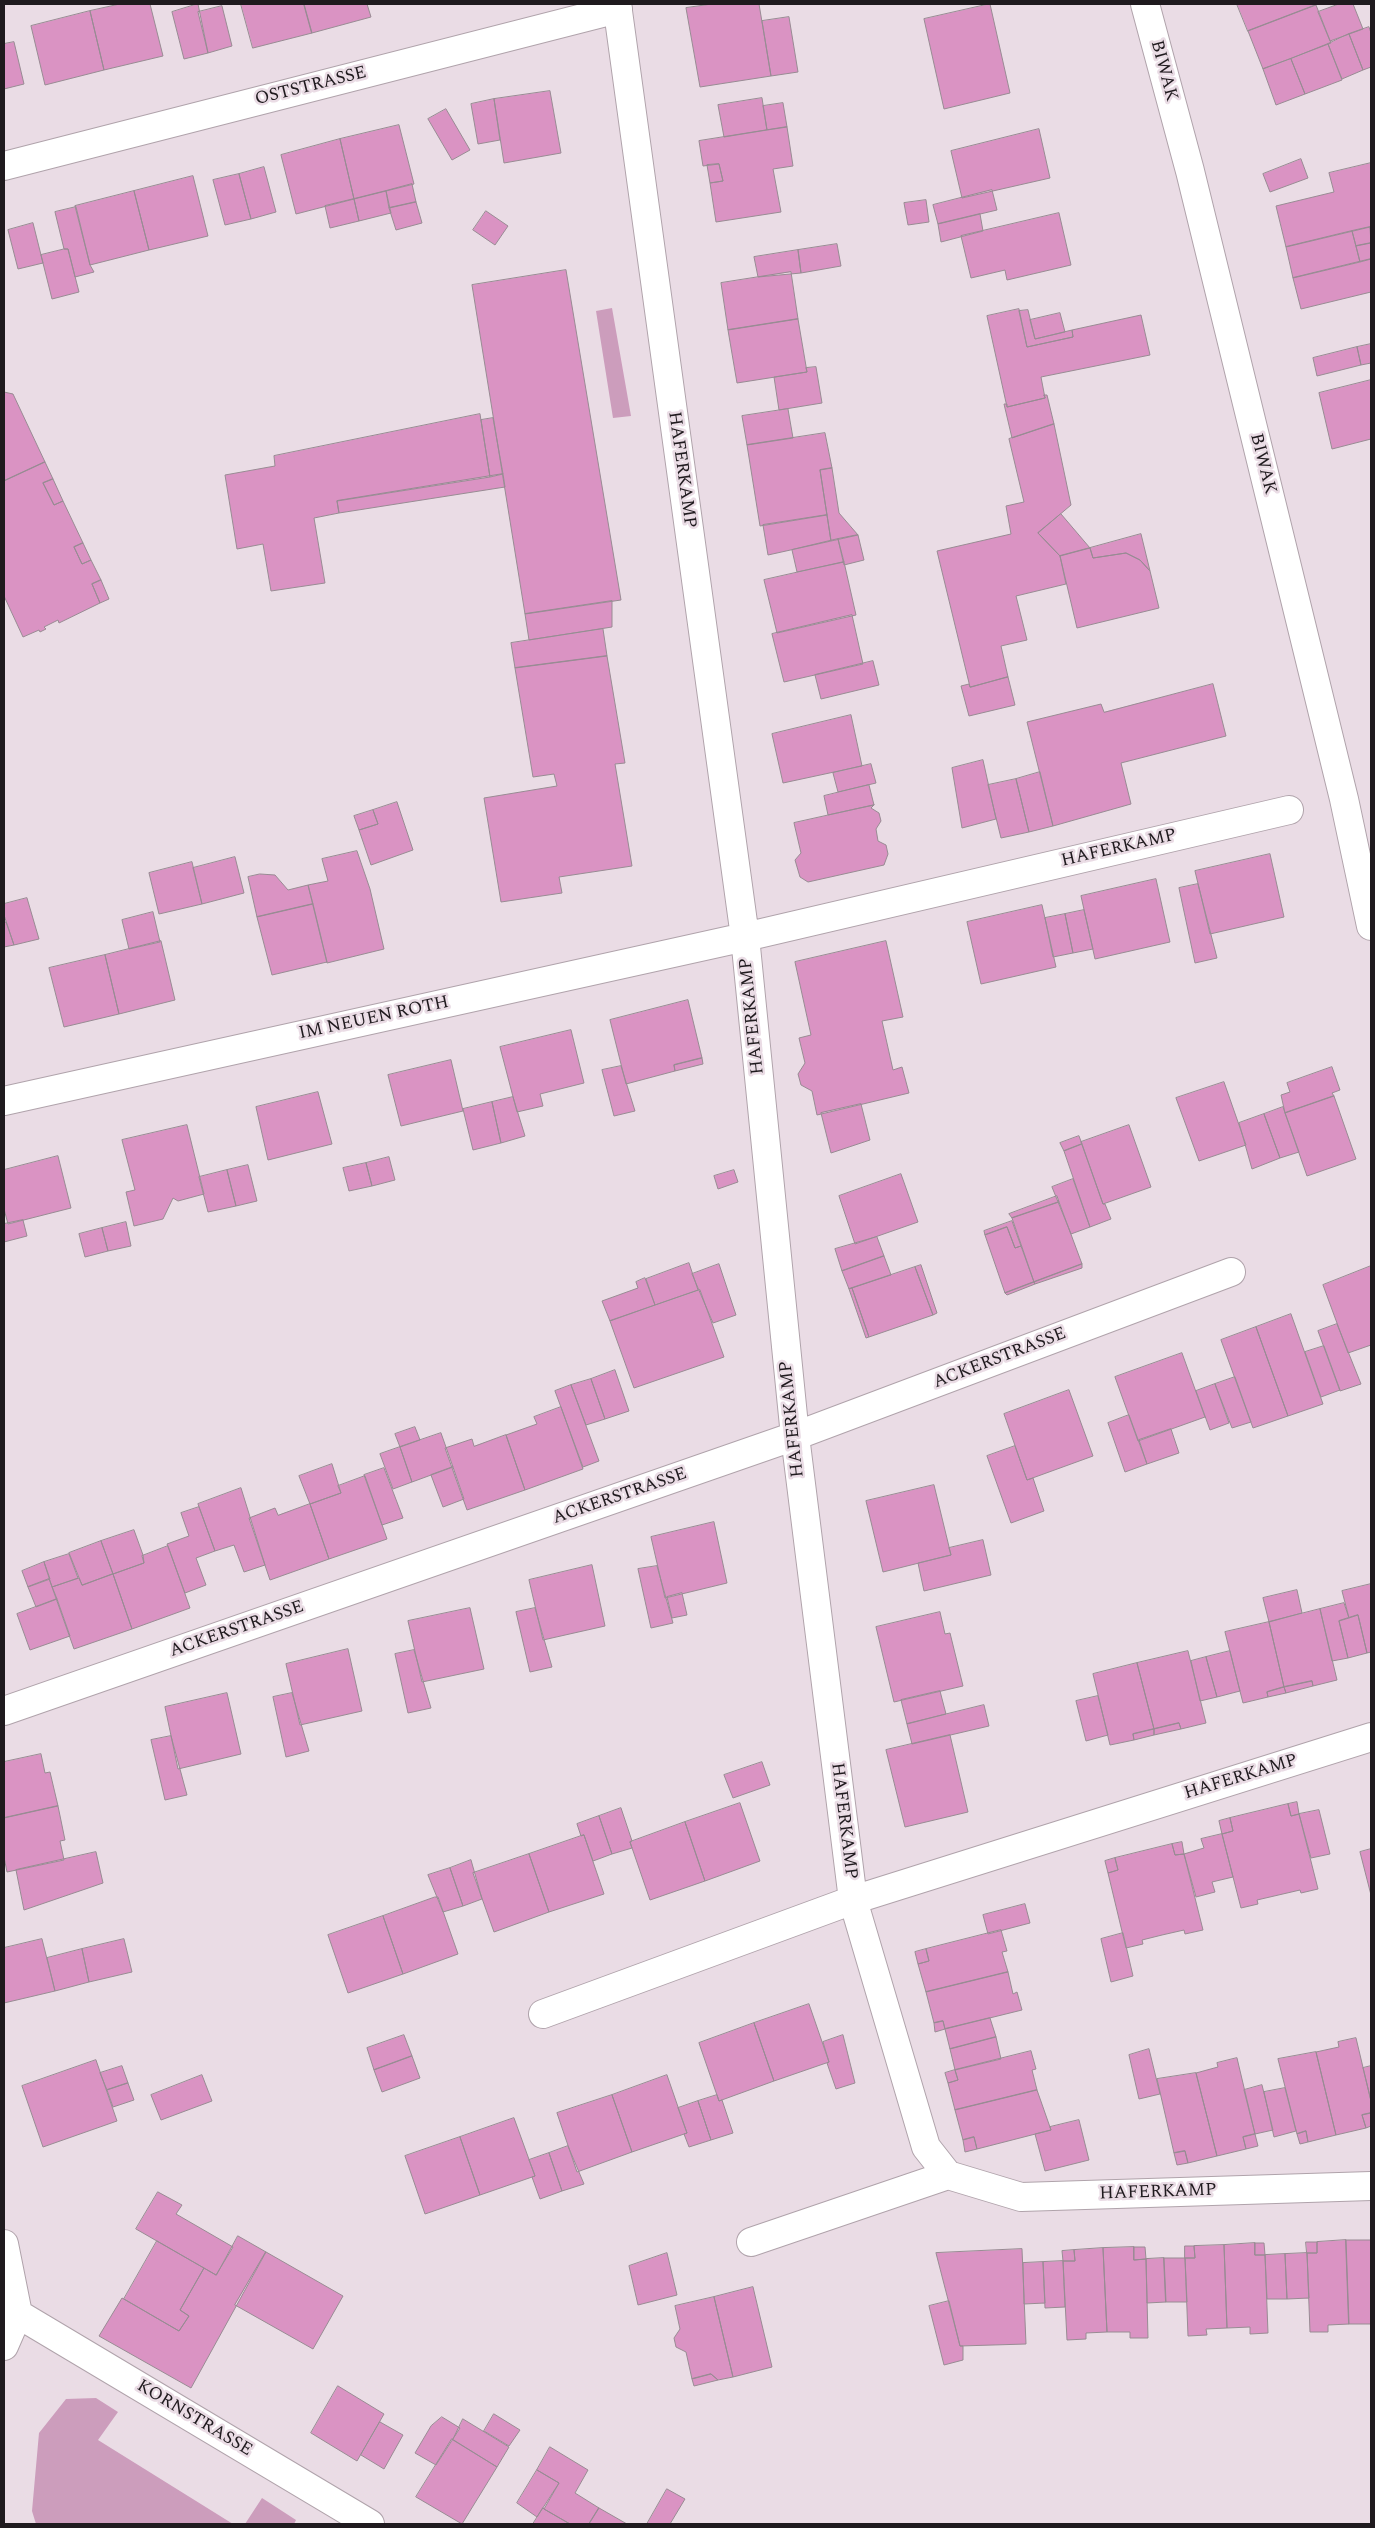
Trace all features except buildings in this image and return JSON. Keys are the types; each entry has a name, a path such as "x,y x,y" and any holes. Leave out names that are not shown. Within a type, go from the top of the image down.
{"street":[{"name":"BIWAK","path":"1145,4 1202,219 1344,799 1371,926"},
{"name":"OSTSTRASSE","path":"4,166 618,6"},
{"name":"HAFERKAMP","path":"618,6 745,937 795,1436 852,1900 926,2147 948,2176 1021,2197 1371,2186"},
{"name":"HAFERKAMP","path":"745,937 1289,810"},
{"name":"IM NEUEN ROTH","path":"4,1101 745,937"},
{"name":"ACKERSTRASSE","path":"4,1711 795,1436 1231,1272"},
{"name":"HAFERKAMP","path":"543,2014 852,1900 1371,1737"},
{"path":"751,2242 948,2176"},
{"path":"4,2244 18,2314 4,2346"},
{"name":"KORNSTRASSE","path":"18,2314 370,2524"}],"shaded area":[{"path":"612,308 631,416 613,418 596,311"},
{"path":"96,2398 118,2412 98,2440 233,2524 36,2524 32,2511 39,2433 66,2399"},
{"path":"262,2498 296,2520 294,2524 245,2524"}]}
